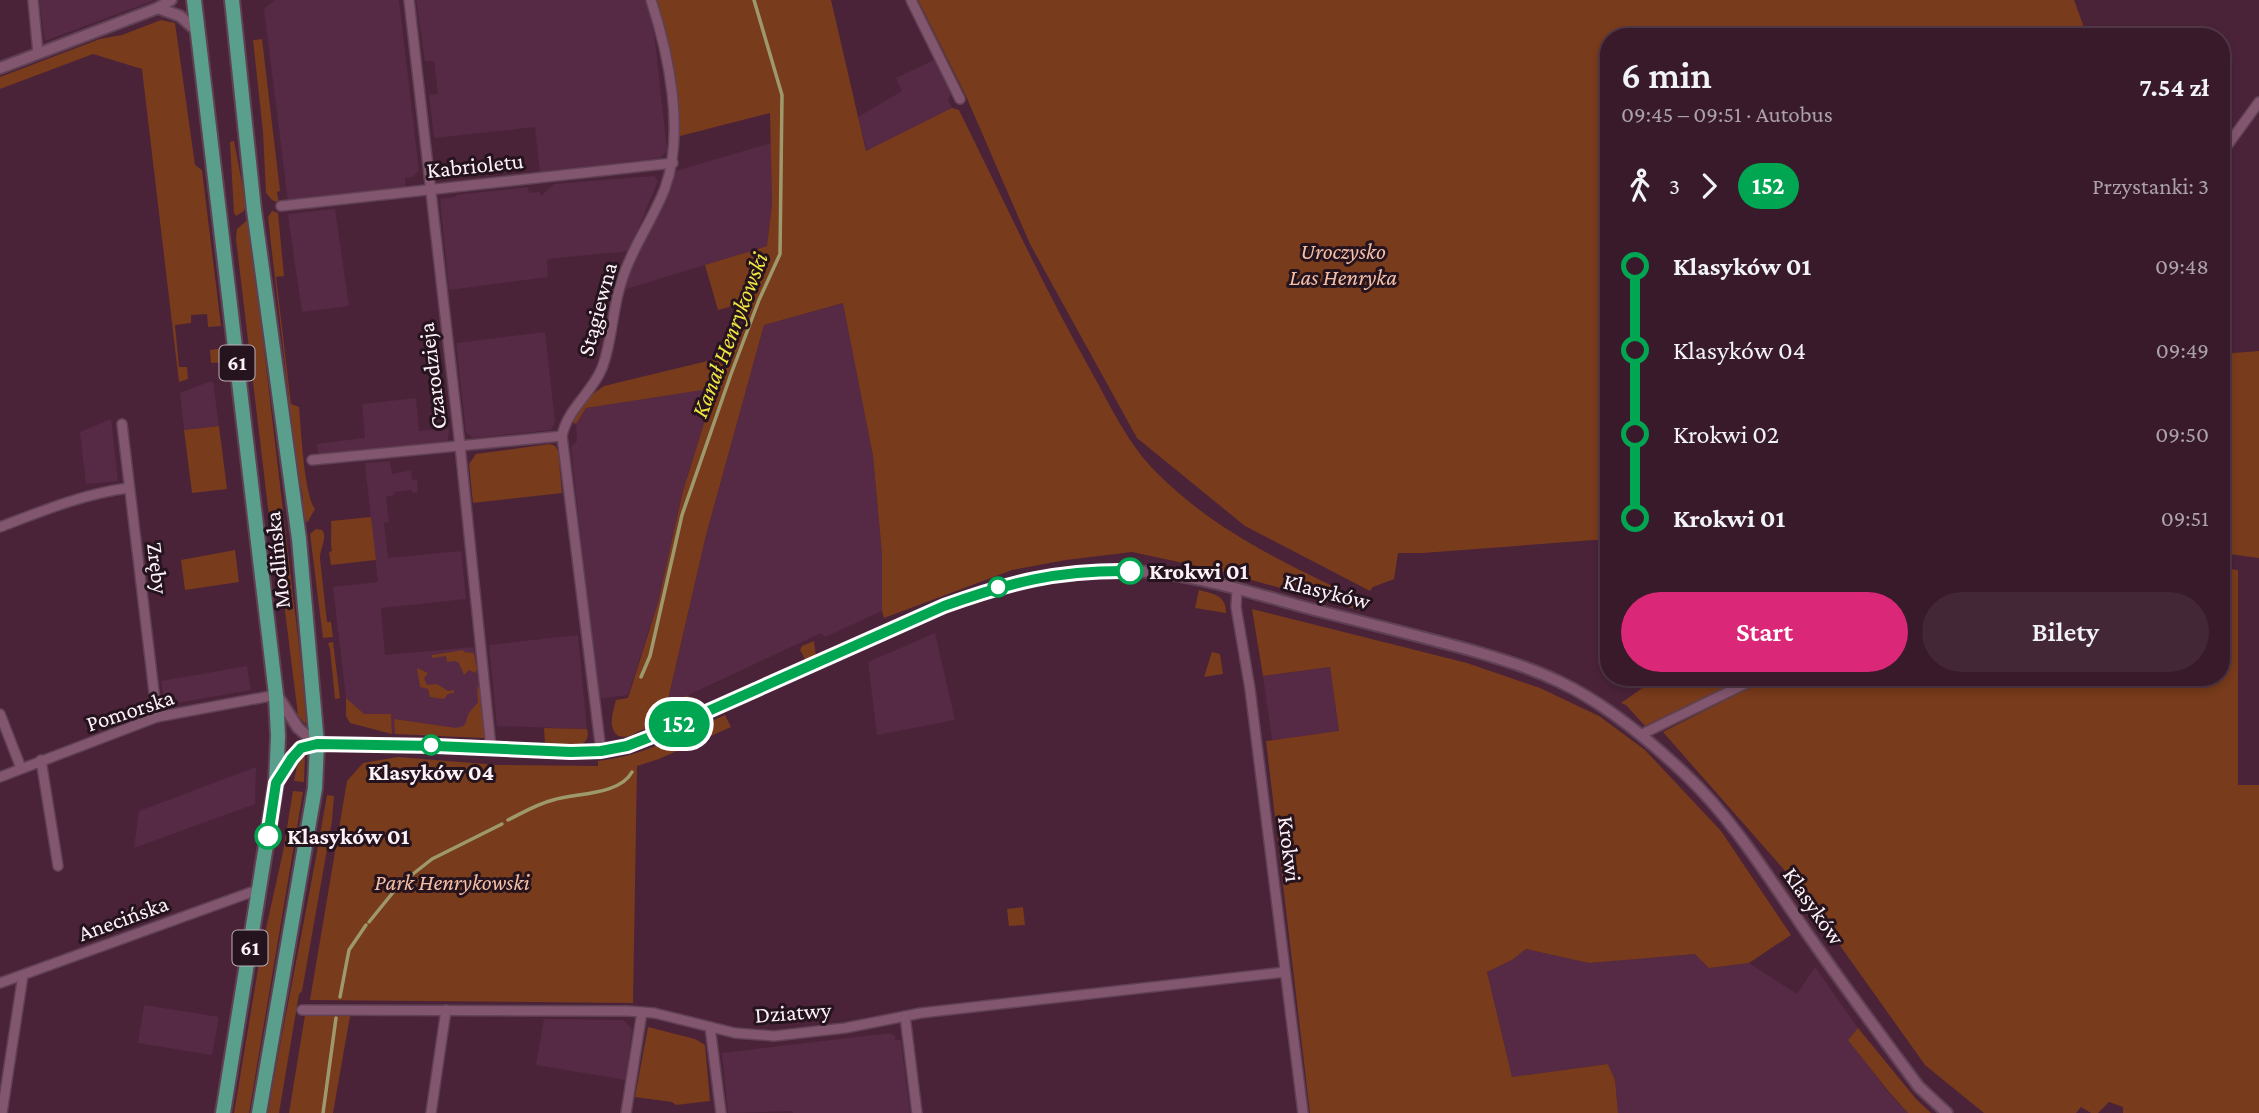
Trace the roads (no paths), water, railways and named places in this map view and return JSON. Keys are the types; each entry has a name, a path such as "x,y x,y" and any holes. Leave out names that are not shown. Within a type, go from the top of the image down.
{"main road":[{"name":"Modlińska","path":"194,0 276,695 278,736 276,783 223,1113"},
{"name":"Modlińska","path":"232,0 254,210 299,539 317,744 315,788 259,1113"}],"street":[{"path":"33,0 38,53"},
{"path":"0,68 158,8 171,0"},
{"name":"Czarodzieja","path":"409,0 491,748"},
{"name":"Stągiewna","path":"562,436 567,419 592,387 608,353 622,279 637,244 650,223 673,163 673,106 664,46 651,0"},
{"path":"911,0 960,99"},
{"path":"158,8 180,16 197,31"},
{"path":"2230,142 2259,102"},
{"name":"Kabrioletu","path":"281,205 673,163"},
{"name":"Zręby","path":"122,424 156,717"},
{"path":"312,460 562,436 601,751"},
{"path":"0,527 78,498 128,488"},
{"name":"Klasyków","path":"317,744 601,751 627,746 650,737 944,606 1018,582 1058,574 1130,571 1191,578 1419,636 1516,664 1584,695 1623,720 1685,774 1724,816 1919,1087 1947,1113"},
{"name":"Krokwi","path":"1237,590 1236,607 1252,700 1303,1113"},
{"path":"1640,735 1741,686"},
{"path":"276,695 298,727 317,744"},
{"name":"Pomorska","path":"0,777 156,717 276,695"},
{"path":"0,714 21,768"},
{"path":"276,783 301,748 317,744"},
{"path":"41,760 58,866"},
{"name":"Anecińska","path":"0,984 260,889"},
{"name":"Dziatwy","path":"302,1010 642,1012 750,1036 774,1037 845,1028 921,1013 1285,972"},
{"path":"2,1113 23,975"},
{"path":"431,1113 446,1010"},
{"path":"626,1113 642,1012"},
{"path":"905,1016 917,1113"},
{"path":"709,1027 721,1113"}],"waterway":[{"name":"Kanał Henrykowski","path":"641,677 650,656 682,515 731,374 780,254 782,95 754,0"},
{"name":"Kanał Henrykowski","path":"508,820 547,802 608,789 626,780 632,772"},
{"name":"Kanał Henrykowski","path":"369,922 399,885 432,859 502,824"},
{"name":"Kanał Henrykowski","path":"340,997 349,950 366,925"},
{"name":"Kanał Henrykowski","path":"323,1113 336,1018"}],"place":[{"name":"Krokwi 01","path":"1130,571"},
{"name":"Klasyków 04","path":"431,745"},
{"name":"Klasyków 01","path":"268,836"}],"park label":[{"name":"Uroczysko Las Henryka","path":"1343,264"},
{"name":"Park Henrykowski","path":"452,882"}]}
